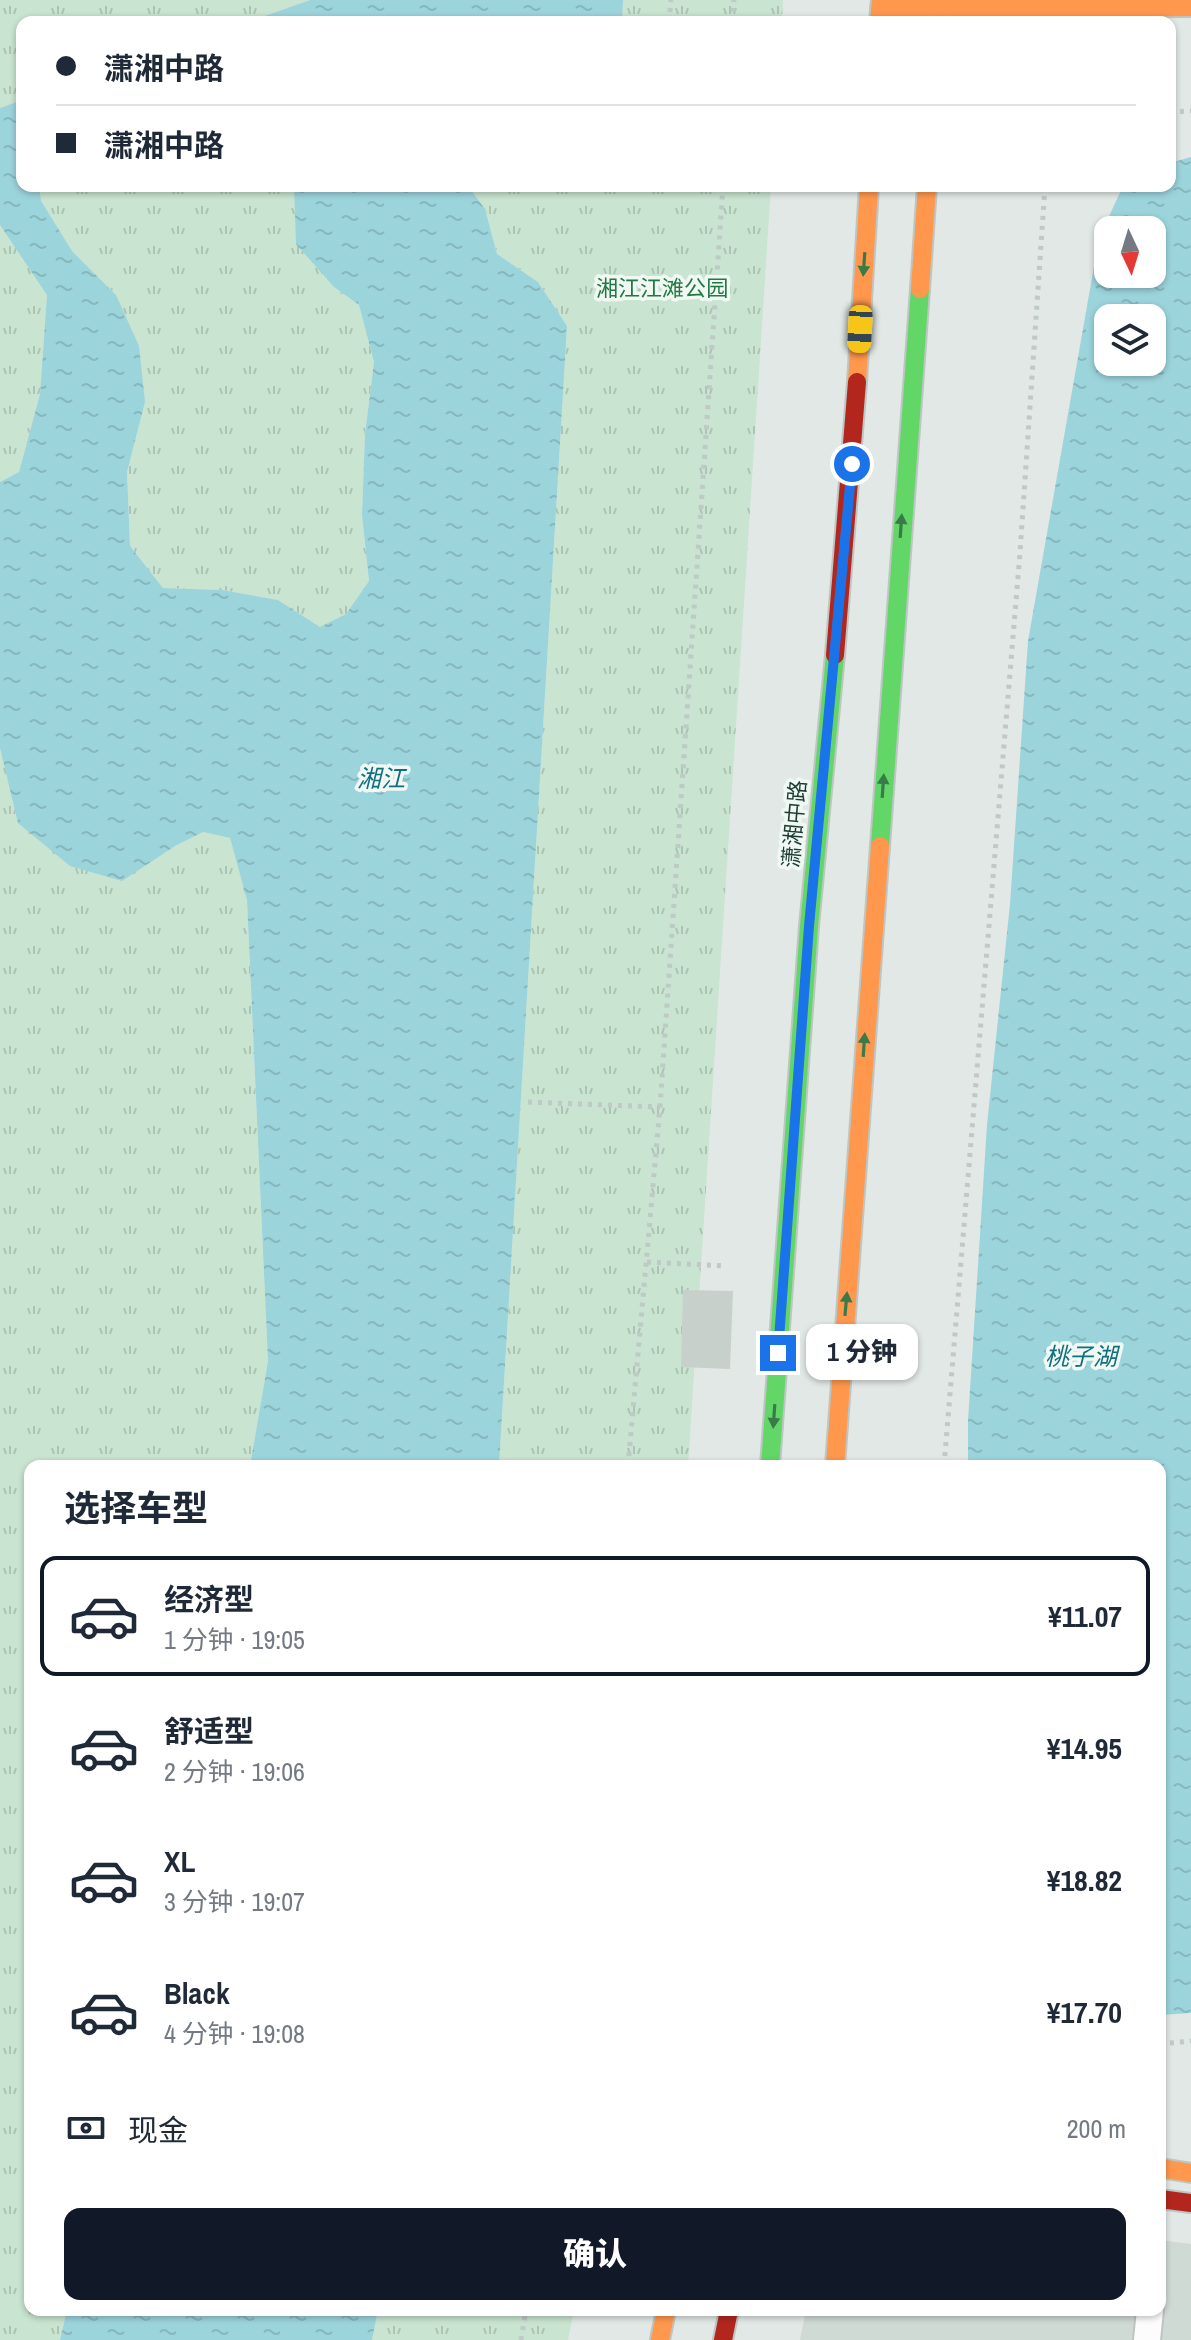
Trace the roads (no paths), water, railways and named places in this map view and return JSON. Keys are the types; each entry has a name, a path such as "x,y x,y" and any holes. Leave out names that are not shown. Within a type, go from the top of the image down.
{"main road":[{"path":"1085,16 1114,7"},
{"path":"880,10 1191,7"},
{"name":"潇湘中路","path":"770,1460 809,926 849,508 869,192"},
{"path":"835,1460 927,192"},
{"path":"1166,2169 1191,2173"},
{"path":"1166,2206 1191,2203"},
{"path":"660,2340 665,2316"},
{"path":"723,2340 728,2316"}],"street":[{"path":"1147,2340 1149,2316"}],"water":[{"path":"310,0 623,0 622,16 265,16"},
{"name":"湘江","path":"16,102 16,192 40,192 41,201 72,251 116,295 139,346 145,402 127,472 130,546 163,588 222,590 278,600 320,627 346,614 369,581 362,515 365,434 374,362 359,305 334,287 296,244 294,192 472,192 485,209 497,254 538,282 567,326 499,1460 251,1460 268,1361 247,900 230,838 203,832 175,846 122,881 70,866 18,823 0,748 0,482 19,472 40,394 47,295 0,225 0,108"},
{"name":"桃子湖","path":"1191,157 1191,2013 1166,2015 1166,1460 968,1460 987,1125 1010,904 1028,641 1094,266 1094,288 1166,288 1166,216 1109,216 1120,192 1176,192 1176,161"},
{"path":"66,2316 377,2316 372,2340 60,2340"}],"park label":[{"name":"湘江江滩公园","path":"662,288"}]}
